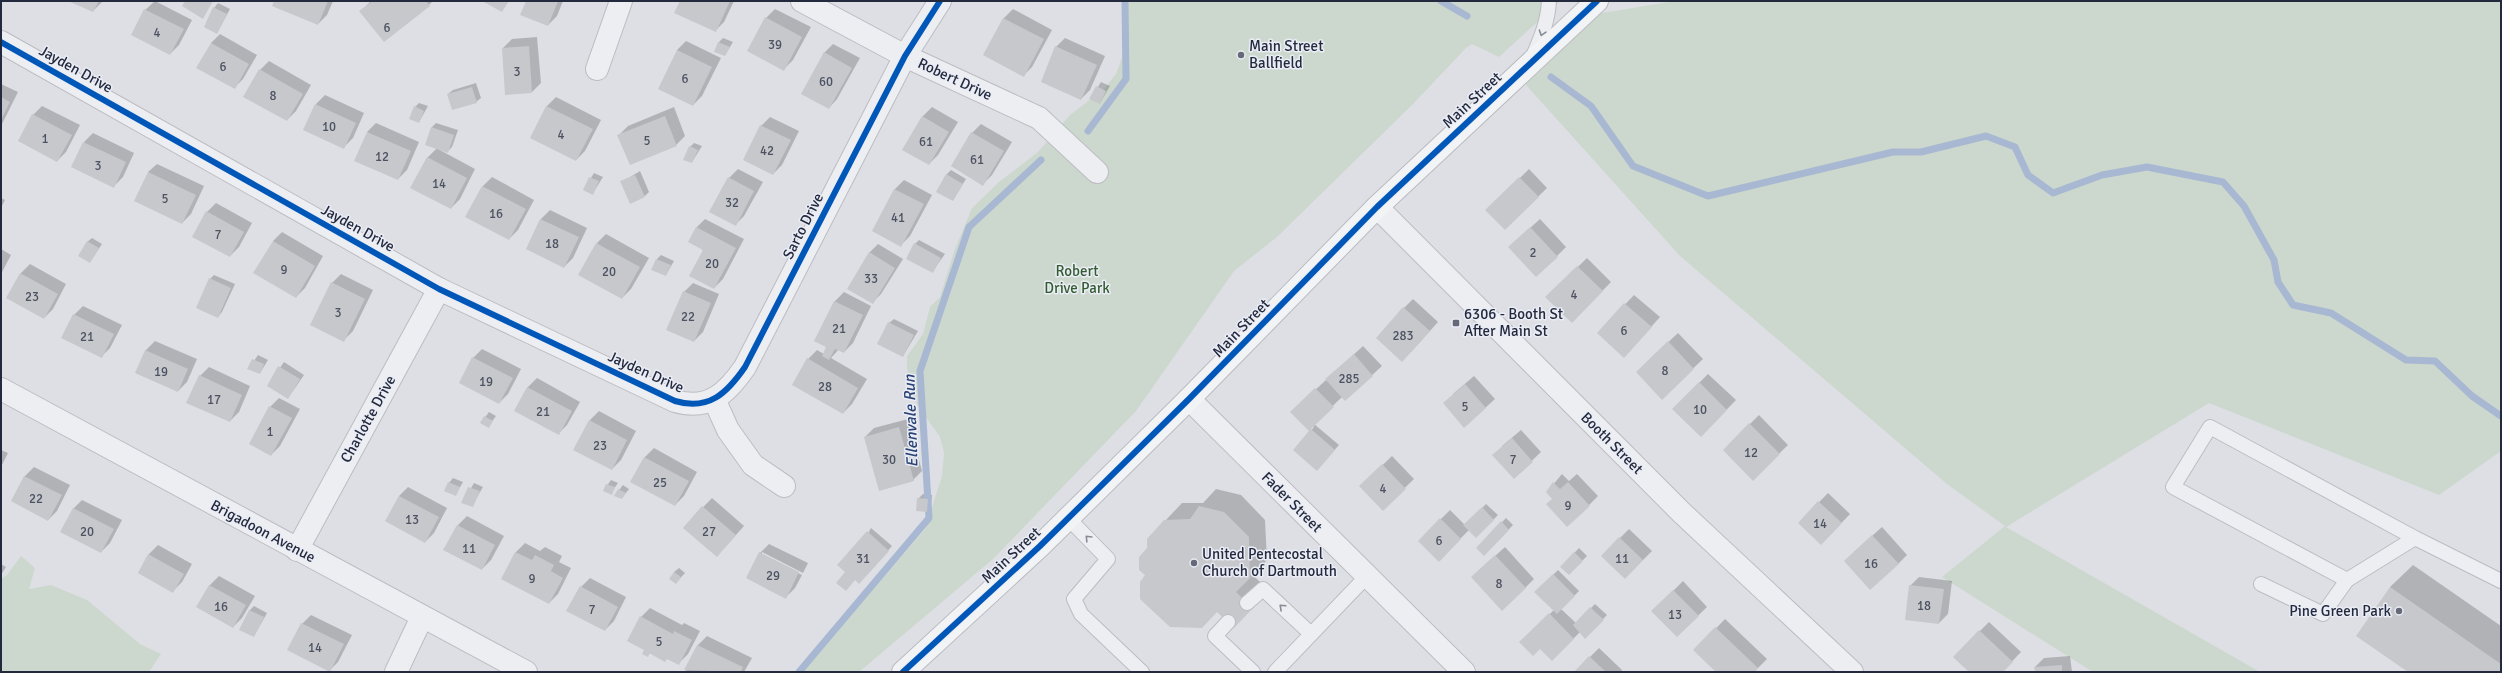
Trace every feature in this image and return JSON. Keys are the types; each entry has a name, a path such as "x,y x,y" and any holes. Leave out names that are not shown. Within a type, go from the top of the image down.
{"main road":[{"name":"Main Street","path":"903,672 1068,518 1189,399 1377,207 1597,1"}],"street":[{"path":"597,69 621,1"},
{"name":"Robert Drive","path":"802,1 905,56 1039,118 1097,172"},
{"name":"Sarto Drive","path":"714,399 729,389 745,367 905,56 940,1"},
{"name":"Jayden Drive","path":"1,42 439,289 675,401 701,404 714,399"},
{"name":"Booth Street","path":"1377,207 1682,513 1852,672"},
{"name":"Charlotte Drive","path":"297,550 439,289"},
{"name":"Brigadoon Avenue","path":"1,389 297,550 526,672"},
{"path":"714,399 728,430 753,465 784,486"},
{"name":"Fader Street","path":"1189,399 1464,672"},
{"path":"396,672 422,617"}],"lane":[{"path":"1529,64 1542,35 1549,1"},
{"path":"2347,580 2173,487 2210,427 2415,538 2501,581"},
{"path":"1068,518 1108,559 1074,599 1081,614 1142,672"},
{"path":"2261,584 2323,614 2347,580 2415,538"},
{"path":"1275,672 1367,576"},
{"path":"1247,603 1263,589 1311,634"},
{"path":"1228,622 1215,636 1253,672"}],"green space":[{"name":"Robert Drive Park","path":"1124,1 1560,1 1499,57 1472,44 1466,48 1413,104 1277,237 1234,271 1136,411 993,559 859,672 795,672 869,594 925,529 942,476 944,453 940,437 918,406 911,392 907,367 907,356 923,334 930,307 940,297 955,249 972,208 999,182 1038,152 1070,115 1105,88 1116,74 1123,55"},
{"path":"1675,1 2501,1 2501,451 2439,495 2209,403 2006,527 2260,672 2093,672 1942,577 2005,526 1947,484 1680,256 1517,75 1584,16"},
{"path":"21,556 35,568 29,589 51,585 87,600 140,644 161,654 149,672 1,672 1,579 7,575"}],"building":[{"path":"68,1 99,1 93,12"},
{"path":"185,1 213,1 203,19 182,6"},
{"path":"274,1 328,1 318,25 272,6"},
{"path":"373,1 426,1 430,6 384,42 359,11"},
{"path":"482,1 509,1 502,12"},
{"path":"526,1 558,1 548,26 520,15"},
{"path":"680,1 730,1 716,32 674,13"},
{"path":"213,7 227,14 217,34 204,27"},
{"path":"144,9 184,29 170,55 131,35"},
{"path":"765,17 802,37 784,71 747,51"},
{"path":"1003,18 1044,39 1024,77 983,55"},
{"path":"718,42 730,47 725,56 714,52"},
{"path":"211,43 249,64 235,89 196,68"},
{"path":"529,46 532,93 505,95 502,48"},
{"path":"1055,46 1097,65 1081,100 1041,82"},
{"path":"677,50 712,67 693,106 658,89"},
{"path":"824,52 852,68 829,109 801,94"},
{"path":"259,69 303,94 287,121 243,97"},
{"path":"1096,86 1106,91 1100,104 1089,99"},
{"path":"472,87 477,103 452,110 447,94"},
{"path":"1,97 10,102 1,120"},
{"path":"315,104 356,123 344,149 303,130"},
{"path":"414,106 424,111 419,123 409,119"},
{"path":"546,106 593,129 576,161 530,138"},
{"path":"32,114 72,135 57,162 18,141"},
{"path":"665,116 677,146 630,165 617,135"},
{"path":"922,116 949,132 929,165 902,150"},
{"path":"760,125 791,140 773,175 743,160"},
{"path":"431,127 454,135 448,153 425,145"},
{"path":"367,132 411,151 398,180 354,161"},
{"path":"971,132 1004,151 983,186 951,166"},
{"path":"83,142 126,162 114,188 71,167"},
{"path":"689,146 698,150 692,163 683,160"},
{"path":"427,157 467,178 451,209 410,188"},
{"path":"148,172 196,195 182,224 134,201"},
{"path":"946,174 963,184 953,201 936,192"},
{"path":"635,175 645,197 630,204 620,181"},
{"path":"589,177 599,181 593,195 583,190"},
{"path":"728,177 754,191 736,226 709,212"},
{"path":"1519,177 1539,197 1505,230 1485,210"},
{"path":"482,186 526,209 509,240 465,217"},
{"path":"894,189 924,204 901,247 872,231"},
{"path":"206,211 244,232 230,257 192,237"},
{"path":"540,219 579,237 564,268 526,249"},
{"path":"696,227 736,248 714,289 689,276 703,250 688,242"},
{"path":"1530,227 1558,257 1536,277 1508,247"},
{"path":"87,241 99,248 90,263 78,256"},
{"path":"273,241 315,266 296,298 253,273"},
{"path":"596,243 640,267 622,299 578,275"},
{"path":"914,243 941,258 933,273 906,259"},
{"path":"869,252 895,268 873,304 847,289"},
{"path":"656,259 671,265 666,276 651,270"},
{"path":"1577,266 1603,291 1572,323 1545,297"},
{"path":"20,273 58,294 44,319 6,298"},
{"path":"209,278 231,288 218,318 196,308"},
{"path":"331,282 365,299 344,342 310,325"},
{"path":"683,291 711,303 694,342 666,330"},
{"path":"834,301 863,315 844,353 835,349 829,360 822,356 826,347 814,341"},
{"path":"1624,303 1652,327 1624,358 1597,333"},
{"path":"1403,307 1430,331 1402,362 1376,338"},
{"path":"73,314 114,334 102,358 61,338"},
{"path":"888,322 914,335 903,357 877,344"},
{"path":"1668,341 1694,369 1662,400 1636,372"},
{"path":"145,350 188,369 178,392 135,373"},
{"path":"1354,354 1373,376 1345,401 1325,379"},
{"path":"472,357 513,378 499,404 459,383"},
{"path":"807,358 858,388 843,414 792,385"},
{"path":"252,359 264,364 260,374 247,369"},
{"path":"278,366 300,379 288,399 267,386"},
{"path":"199,375 242,395 230,422 186,403"},
{"path":"1699,382 1727,410 1701,437 1672,409"},
{"path":"1465,384 1486,408 1464,428 1443,403"},
{"path":"527,387 572,411 559,435 514,411"},
{"path":"1315,388 1334,407 1311,429 1335,450 1317,471 1293,450 1309,431 1290,412"},
{"path":"269,406 292,418 271,456 249,444"},
{"path":"484,416 493,421 489,428 480,423"},
{"path":"589,420 627,440 612,470 573,450"},
{"path":"1749,423 1780,454 1753,481 1723,450"},
{"path":"899,427 914,481 879,491 864,437"},
{"path":"1512,438 1533,462 1514,479 1492,455"},
{"path":"644,457 689,481 675,506 630,482"},
{"path":"1382,464 1406,489 1383,511 1359,486"},
{"path":"24,476 62,495 48,521 11,501"},
{"path":"448,482 460,487 456,496 444,491"},
{"path":"1553,482 1560,489 1568,482 1590,506 1567,527 1546,504 1552,499 1546,492"},
{"path":"606,484 615,487 612,495 603,491"},
{"path":"468,487 480,491 473,507 461,503"},
{"path":"618,489 626,493 622,499 614,496"},
{"path":"399,496 439,517 425,543 385,521"},
{"path":"917,498 928,499 927,512 916,511"},
{"path":"1818,501 1842,523 1821,545 1798,523"},
{"path":"702,506 736,535 717,557 683,528"},
{"name":"United Pentecostal Church of Dartmouth","path":"1199,506 1224,512 1249,537 1250,578 1236,592 1253,608 1234,628 1217,612 1202,628 1170,627 1140,599 1140,582 1145,575 1139,570 1139,557 1147,548 1147,539 1164,520 1190,519"},
{"path":"1482,507 1494,520 1476,538 1463,525"},
{"path":"73,508 114,529 101,553 60,532"},
{"path":"1440,518 1461,539 1439,562 1418,541"},
{"path":"1501,521 1509,530 1484,556 1476,548"},
{"path":"457,525 495,545 482,570 443,550"},
{"path":"867,531 889,551 859,584 855,580 846,591 836,583 845,572 837,565"},
{"path":"1872,535 1899,564 1870,590 1844,561"},
{"path":"1619,537 1643,560 1625,579 1601,556"},
{"path":"515,552 532,560 535,555 554,565 551,571 563,578 549,604 501,579"},
{"path":"759,552 799,572 786,599 746,578"},
{"path":"1574,552 1583,561 1569,575 1560,567"},
{"path":"148,554 184,574 173,593 138,573"},
{"path":"1495,555 1526,588 1502,611 1471,577"},
{"path":"674,572 681,577 676,584 669,579"},
{"path":"1553,574 1575,596 1557,614 1534,592"},
{"path":"209,585 246,605 233,628 196,607"},
{"path":"1909,585 1944,589 1939,624 1905,620"},
{"path":"580,586 618,607 605,631 566,611"},
{"name":"Pine Green Park","path":"2390,587 2501,664 2501,672 2408,672 2356,636"},
{"path":"1673,590 1699,616 1677,637 1651,611"},
{"path":"1590,607 1604,620 1585,639 1573,625"},
{"path":"249,610 264,617 254,637 239,630"},
{"path":"1549,613 1574,639 1552,661 1540,649 1533,656 1519,642"},
{"path":"640,616 673,634 674,631 692,640 679,665 667,659 665,662 649,653 648,657 642,654 644,650 627,641"},
{"path":"301,623 344,644 330,672 287,650"},
{"path":"1715,627 1758,668 1755,672 1716,672 1693,650"},
{"path":"1979,630 2013,662 2003,672 1969,672 1953,657"},
{"path":"697,645 743,667 741,672 684,670"},
{"path":"1589,656 1606,672 1574,672"},
{"path":"2062,665 2062,672 2035,672 2034,667"}],"waterway":[{"name":"Ellenvale Run","path":"1088,131 1126,79 1125,1"},
{"path":"1441,1 1467,16"},
{"path":"1551,77 1591,106 1633,166 1708,196 1893,152 1921,152 1986,136 2015,147 2028,175 2053,193 2102,175 2147,167 2223,182 2244,206 2274,260 2278,282 2293,305 2331,313 2406,360 2435,361 2472,396 2501,416"},
{"name":"Ellenvale Run","path":"799,672 929,518 920,371 969,227 1041,160"}],"cycle path":[{"path":"1,42 439,289 675,401 698,404 716,398 724,392 745,367 905,56 940,1"},
{"path":"903,672 1040,546 1189,399 1377,207 1597,1"}],"place":[{"name":"Main Street Ballfield","path":"1241,55"},
{"name":"6306 - Booth St After Main St","path":"1456,323"},
{"name":"United Pentecostal Church of Dartmouth","path":"1194,563"},
{"name":"Pine Green Park","path":"2399,611"}]}
